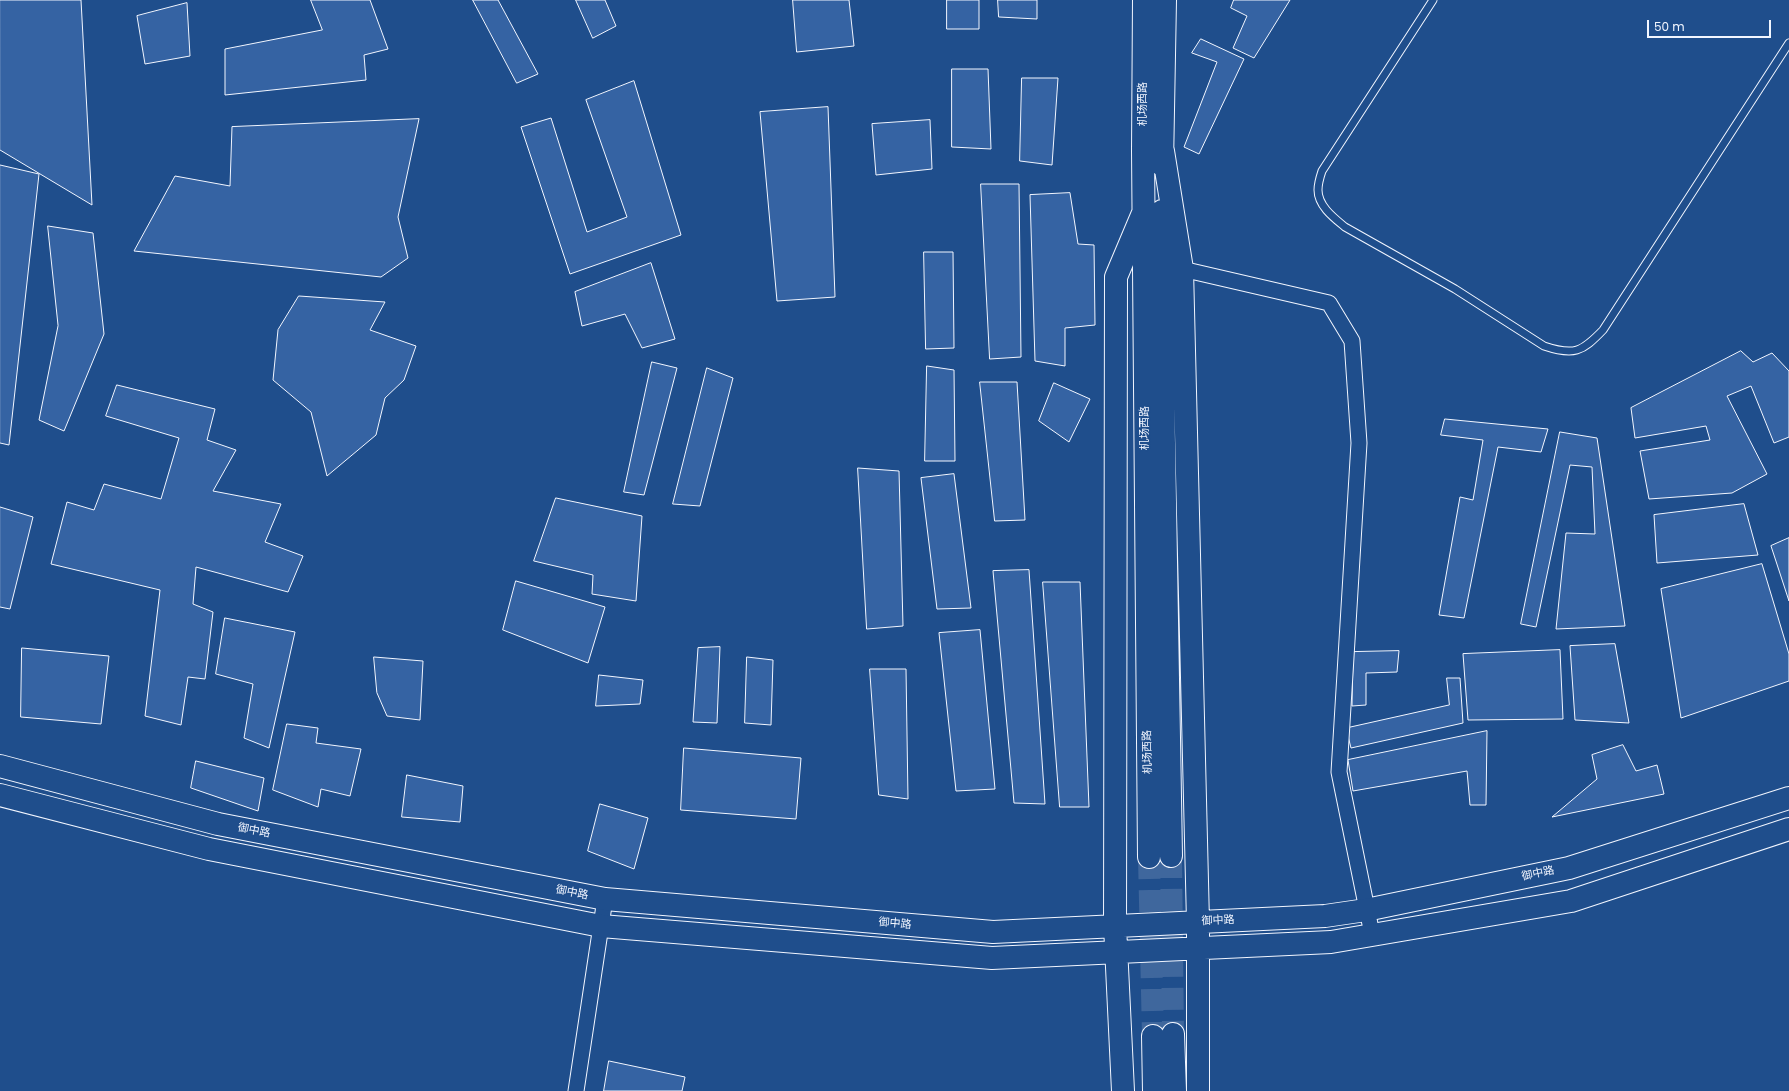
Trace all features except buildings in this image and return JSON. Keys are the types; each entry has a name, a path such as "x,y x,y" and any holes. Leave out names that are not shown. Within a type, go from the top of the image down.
{"main road":[{"name":"机场西路","path":"1144,0 1143,213 1149,857"},
{"path":"1165,0 1161,267 1171,856"},
{"path":"1163,151 1182,269 1198,922 1198,1091"},
{"path":"1123,1091 1115,926 1116,277 1143,213"},
{"name":"御中路","path":"0,766 218,824 605,899 994,932 1325,916 1366,910 1569,868 1789,798"},
{"path":"0,795 209,849 601,926 992,958 1331,942 1571,901 1789,829"},
{"path":"1154,1091 1163,1035 1175,1091"}],"street":[{"path":"1182,269 1329,303 1352,341 1359,443 1339,772 1372,934"},
{"path":"576,1091 605,899"}],"lane":[{"path":"1433,0 1322,171 1318,190 1322,204 1331,215 1345,227 1455,289 1544,346 1560,352 1575,351 1589,344 1603,330 1789,43"}],"tunnel":[{"path":"1171,856 1173,1034"},
{"path":"1149,857 1153,1036"}]}
